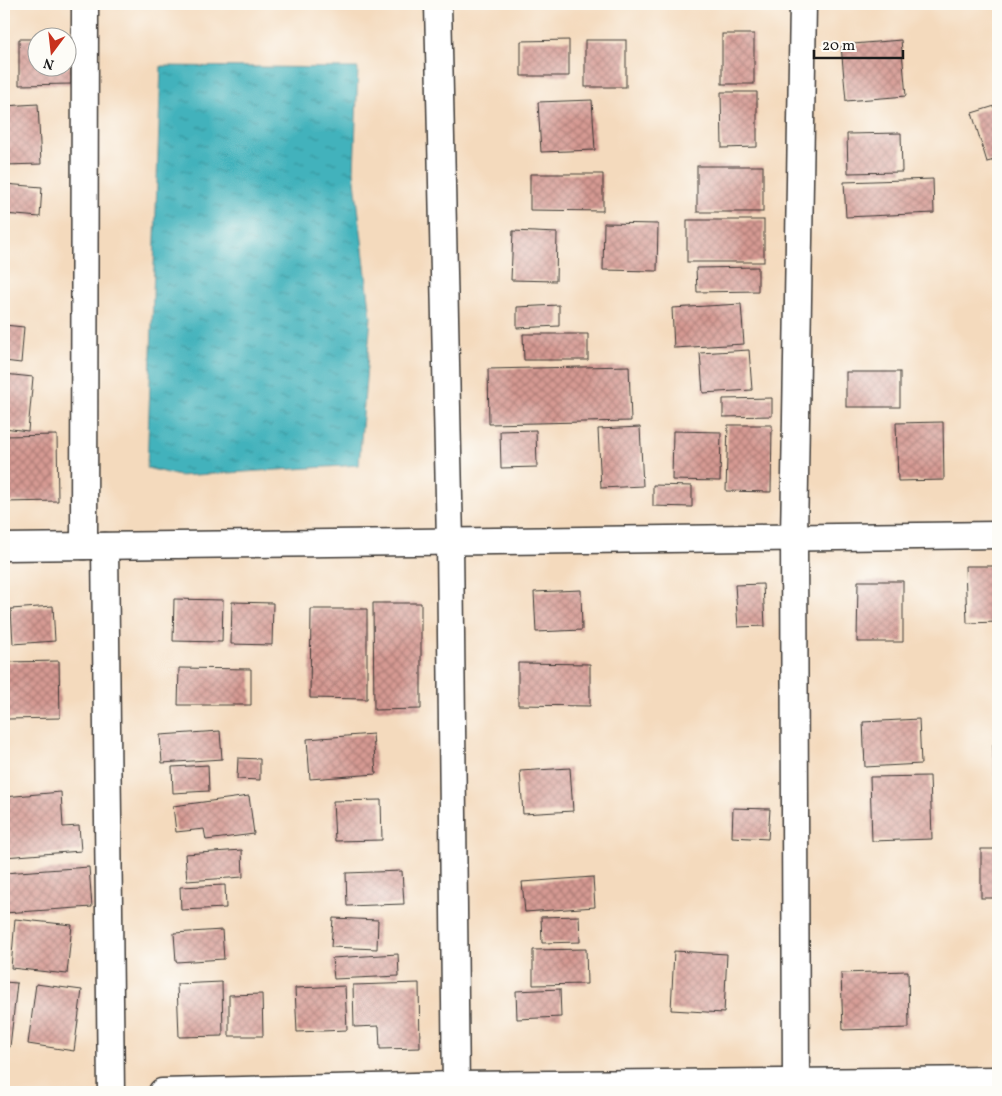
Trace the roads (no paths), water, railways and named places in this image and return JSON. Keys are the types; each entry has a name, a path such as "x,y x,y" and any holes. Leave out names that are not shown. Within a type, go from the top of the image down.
{"street":[{"path":"85,4 95,546 111,1092"},
{"path":"438,4 450,542 456,1089"},
{"path":"796,1082 794,538 803,4"},
{"path":"4,548 998,535"},
{"path":"162,1092 998,1080"}],"water":[{"path":"161,66 358,68 354,172 371,317 359,465 179,476 147,468"}]}
